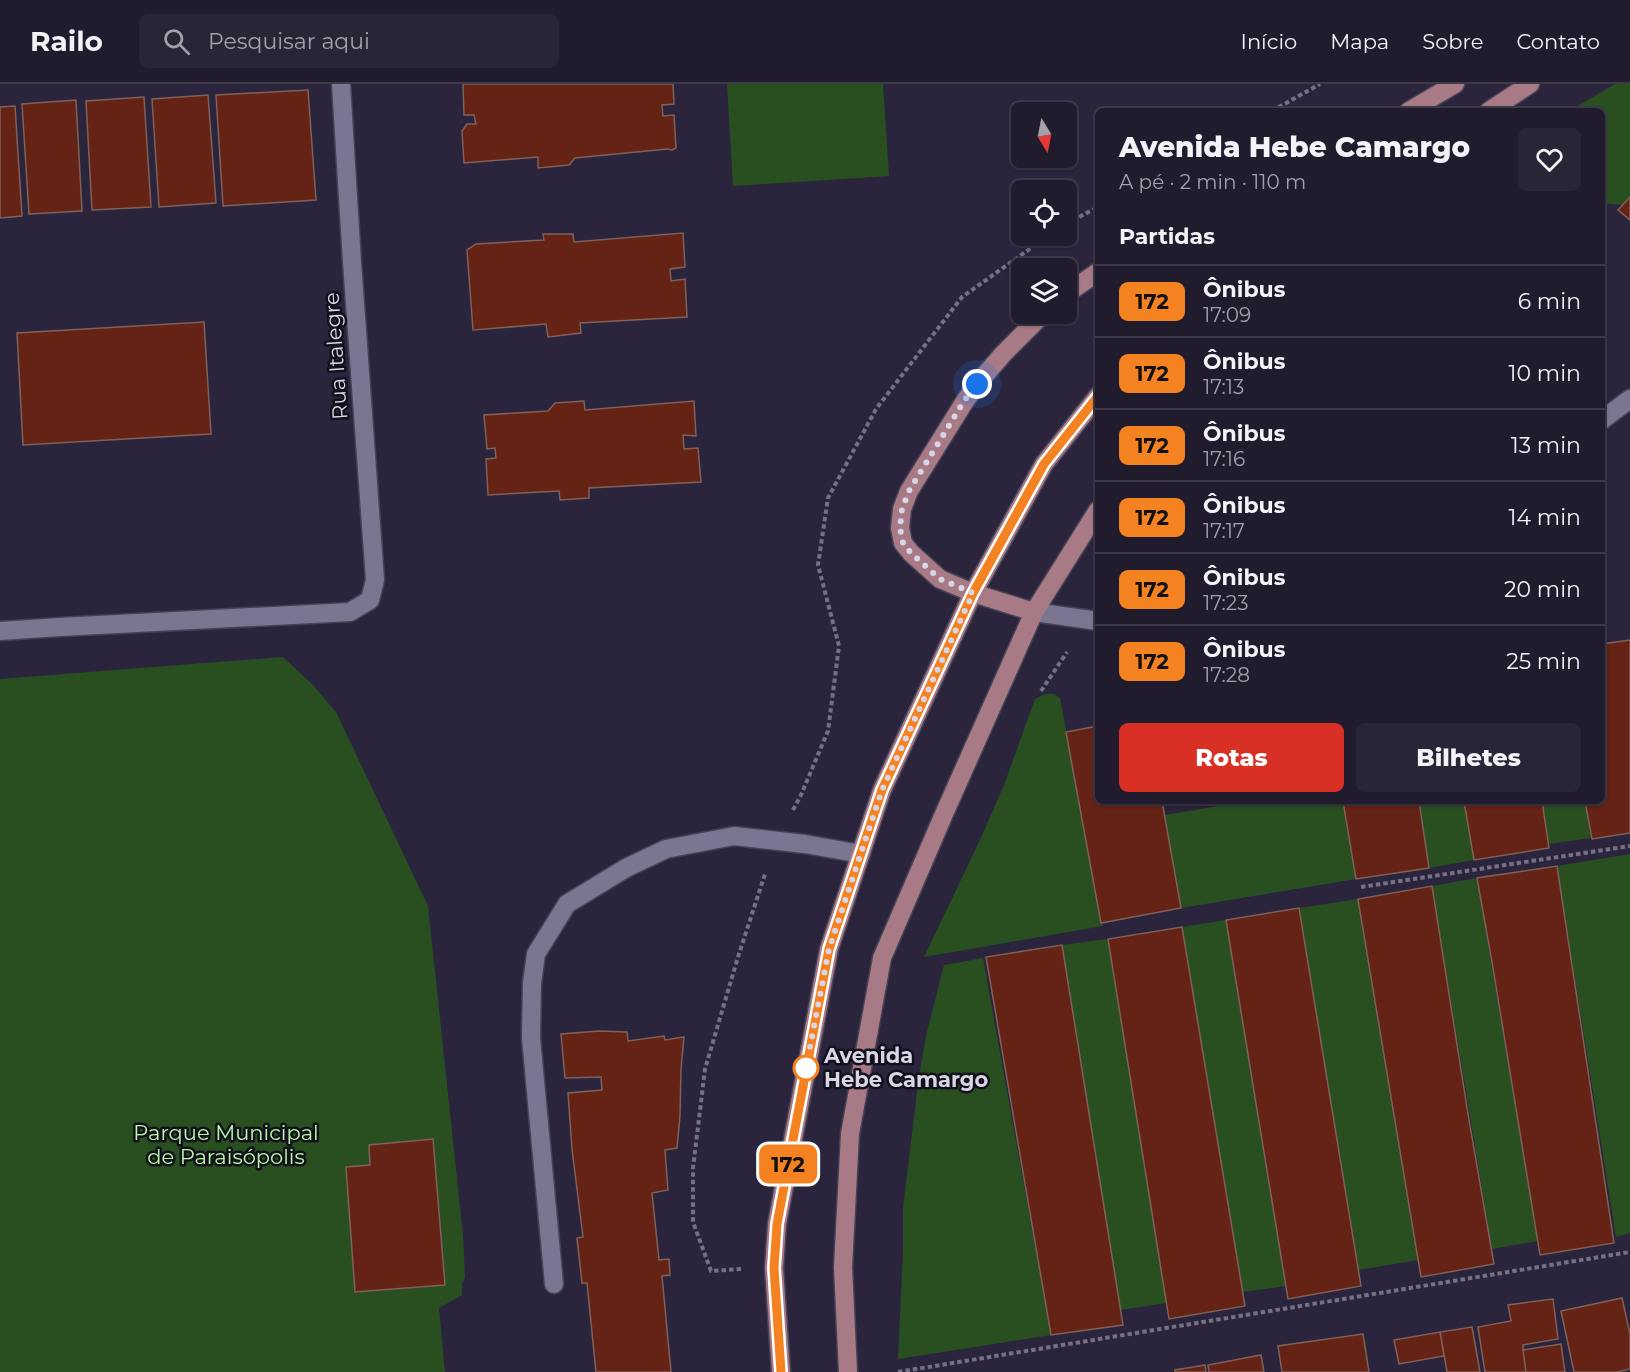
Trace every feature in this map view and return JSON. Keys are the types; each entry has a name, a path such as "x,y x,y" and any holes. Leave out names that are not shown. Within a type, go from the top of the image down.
{"main road":[{"path":"1414,108 1455,84"},
{"path":"1494,108 1530,84"},
{"path":"1077,286 1095,274"},
{"path":"1033,324 1010,346 971,393 909,491 902,509 900,528 903,543 940,579 973,593 1034,612"},
{"path":"782,1372 774,1268 777,1224 829,949 882,790 973,593 1044,464 1095,400"},
{"path":"848,1372 843,1267 850,1134 882,958 1034,612 1095,515"}],"street":[{"name":"Rua Italegre","path":"0,631 350,612 370,600 375,580 341,84"},
{"path":"1605,418 1630,399"},
{"path":"1034,612 1095,621"},
{"path":"554,1284 531,1038 532,983 536,954 567,904 617,873 666,849 734,836 861,854"}],"path":[{"path":"1277,108 1320,84"},
{"path":"1077,218 1095,209"},
{"path":"774,1268 711,1271 693,1222 693,1168 705,1069 738,957 776,841 801,795 828,731"},
{"path":"1361,887 1630,846"},
{"path":"898,1372 1630,1252"}],"green space":[{"path":"727,84 883,84 889,176 733,186"},
{"path":"1615,84 1630,84 1630,197 1623,205 1605,203 1605,108 1574,108"},
{"name":"Parque Municipal de Paraisópolis","path":"283,657 313,685 336,712 428,906 463,1235 465,1278 462,1283 462,1295 439,1308 445,1372 0,1372 0,679"},
{"path":"1045,694 1054,694 1060,698 1103,926 924,957 1004,785 1035,699"},
{"path":"1231,804 1344,804 1356,879 1181,908 1165,815"},
{"path":"1419,804 1465,804 1474,860 1429,868"},
{"path":"1541,804 1585,804 1591,838 1548,844"},
{"path":"1630,854 1630,1233 1616,1237 1557,866"},
{"path":"1477,878 1538,1241 1492,1249 1432,886"},
{"path":"1358,899 1418,1260 1359,1270 1299,908"},
{"path":"1226,920 1286,1286 1242,1292 1182,927"},
{"path":"1108,939 1167,1303 1120,1310 1062,945"},
{"path":"983,958 1051,1335 898,1359 903,1208 919,1075 927,1032 944,965"}],"building":[{"path":"463,84 673,84 674,104 662,105 663,116 674,115 676,148 575,158 569,165 538,168 538,157 464,163 462,131 467,124 476,124 474,115 464,115"},
{"path":"308,90 316,200 223,206 216,95"},
{"path":"208,95 216,203 159,207 152,99"},
{"path":"144,97 151,207 92,210 86,101"},
{"path":"76,100 82,211 29,214 22,104"},
{"path":"15,106 22,216 0,218 0,107"},
{"path":"1630,197 1630,220 1618,210"},
{"path":"683,233 685,267 670,269 671,281 685,279 687,317 580,323 581,333 548,337 546,324 473,330 467,250 476,244 544,240 543,234 573,234 574,242"},
{"path":"204,322 211,434 23,445 17,333"},
{"path":"584,401 585,410 694,401 696,436 683,435 684,449 698,448 701,482 589,488 589,498 560,500 559,491 488,495 486,459 496,458 495,448 487,449 484,415 548,411 555,403"},
{"path":"1630,640 1630,833 1592,839 1586,804 1605,804 1605,644"},
{"path":"1095,727 1095,804 1163,804 1181,908 1101,923 1066,732"},
{"path":"1344,804 1419,804 1429,868 1356,879"},
{"path":"1465,804 1542,804 1549,848 1474,860"},
{"path":"1557,866 1614,1243 1540,1255 1477,878"},
{"path":"1432,886 1494,1264 1421,1277 1358,899"},
{"path":"1299,908 1361,1286 1288,1299 1226,920"},
{"path":"1182,927 1245,1306 1169,1319 1108,939"},
{"path":"1062,945 1123,1325 1051,1335 986,957"},
{"path":"599,1031 627,1032 628,1041 664,1036 665,1040 684,1037 677,1148 665,1150 668,1190 652,1193 659,1260 669,1259 670,1275 662,1276 671,1372 596,1372 587,1283 582,1283 577,1238 583,1237 572,1149 568,1093 602,1090 601,1077 565,1078 561,1034"},
{"path":"433,1139 445,1285 355,1292 346,1167 370,1165 369,1145"},
{"path":"1622,1298 1630,1334 1630,1369 1617,1372 1574,1372 1561,1311"},
{"path":"1553,1299 1558,1339 1523,1345 1526,1372 1485,1372 1478,1327 1511,1321 1508,1305"},
{"path":"1472,1327 1480,1372 1447,1372 1440,1332"},
{"path":"1440,1332 1444,1356 1399,1364 1394,1340"},
{"path":"1363,1334 1369,1372 1282,1372 1278,1346"},
{"path":"1561,1344 1565,1372 1526,1372 1523,1350"},
{"path":"1261,1355 1264,1372 1209,1372 1208,1365"},
{"path":"1205,1365 1206,1372 1175,1372 1175,1370"}],"bus line":[{"name":"172","path":"781,1372 774,1268 777,1224 829,949 882,790 973,593 1044,464 1095,400"}],"place":[{"name":"Avenida Hebe Camargo","path":"806,1068"}],"route":[{"path":"806,1068 829,949 882,790 973,593 940,579 903,543 900,528 902,509 909,491 964,401 977,384"}]}
